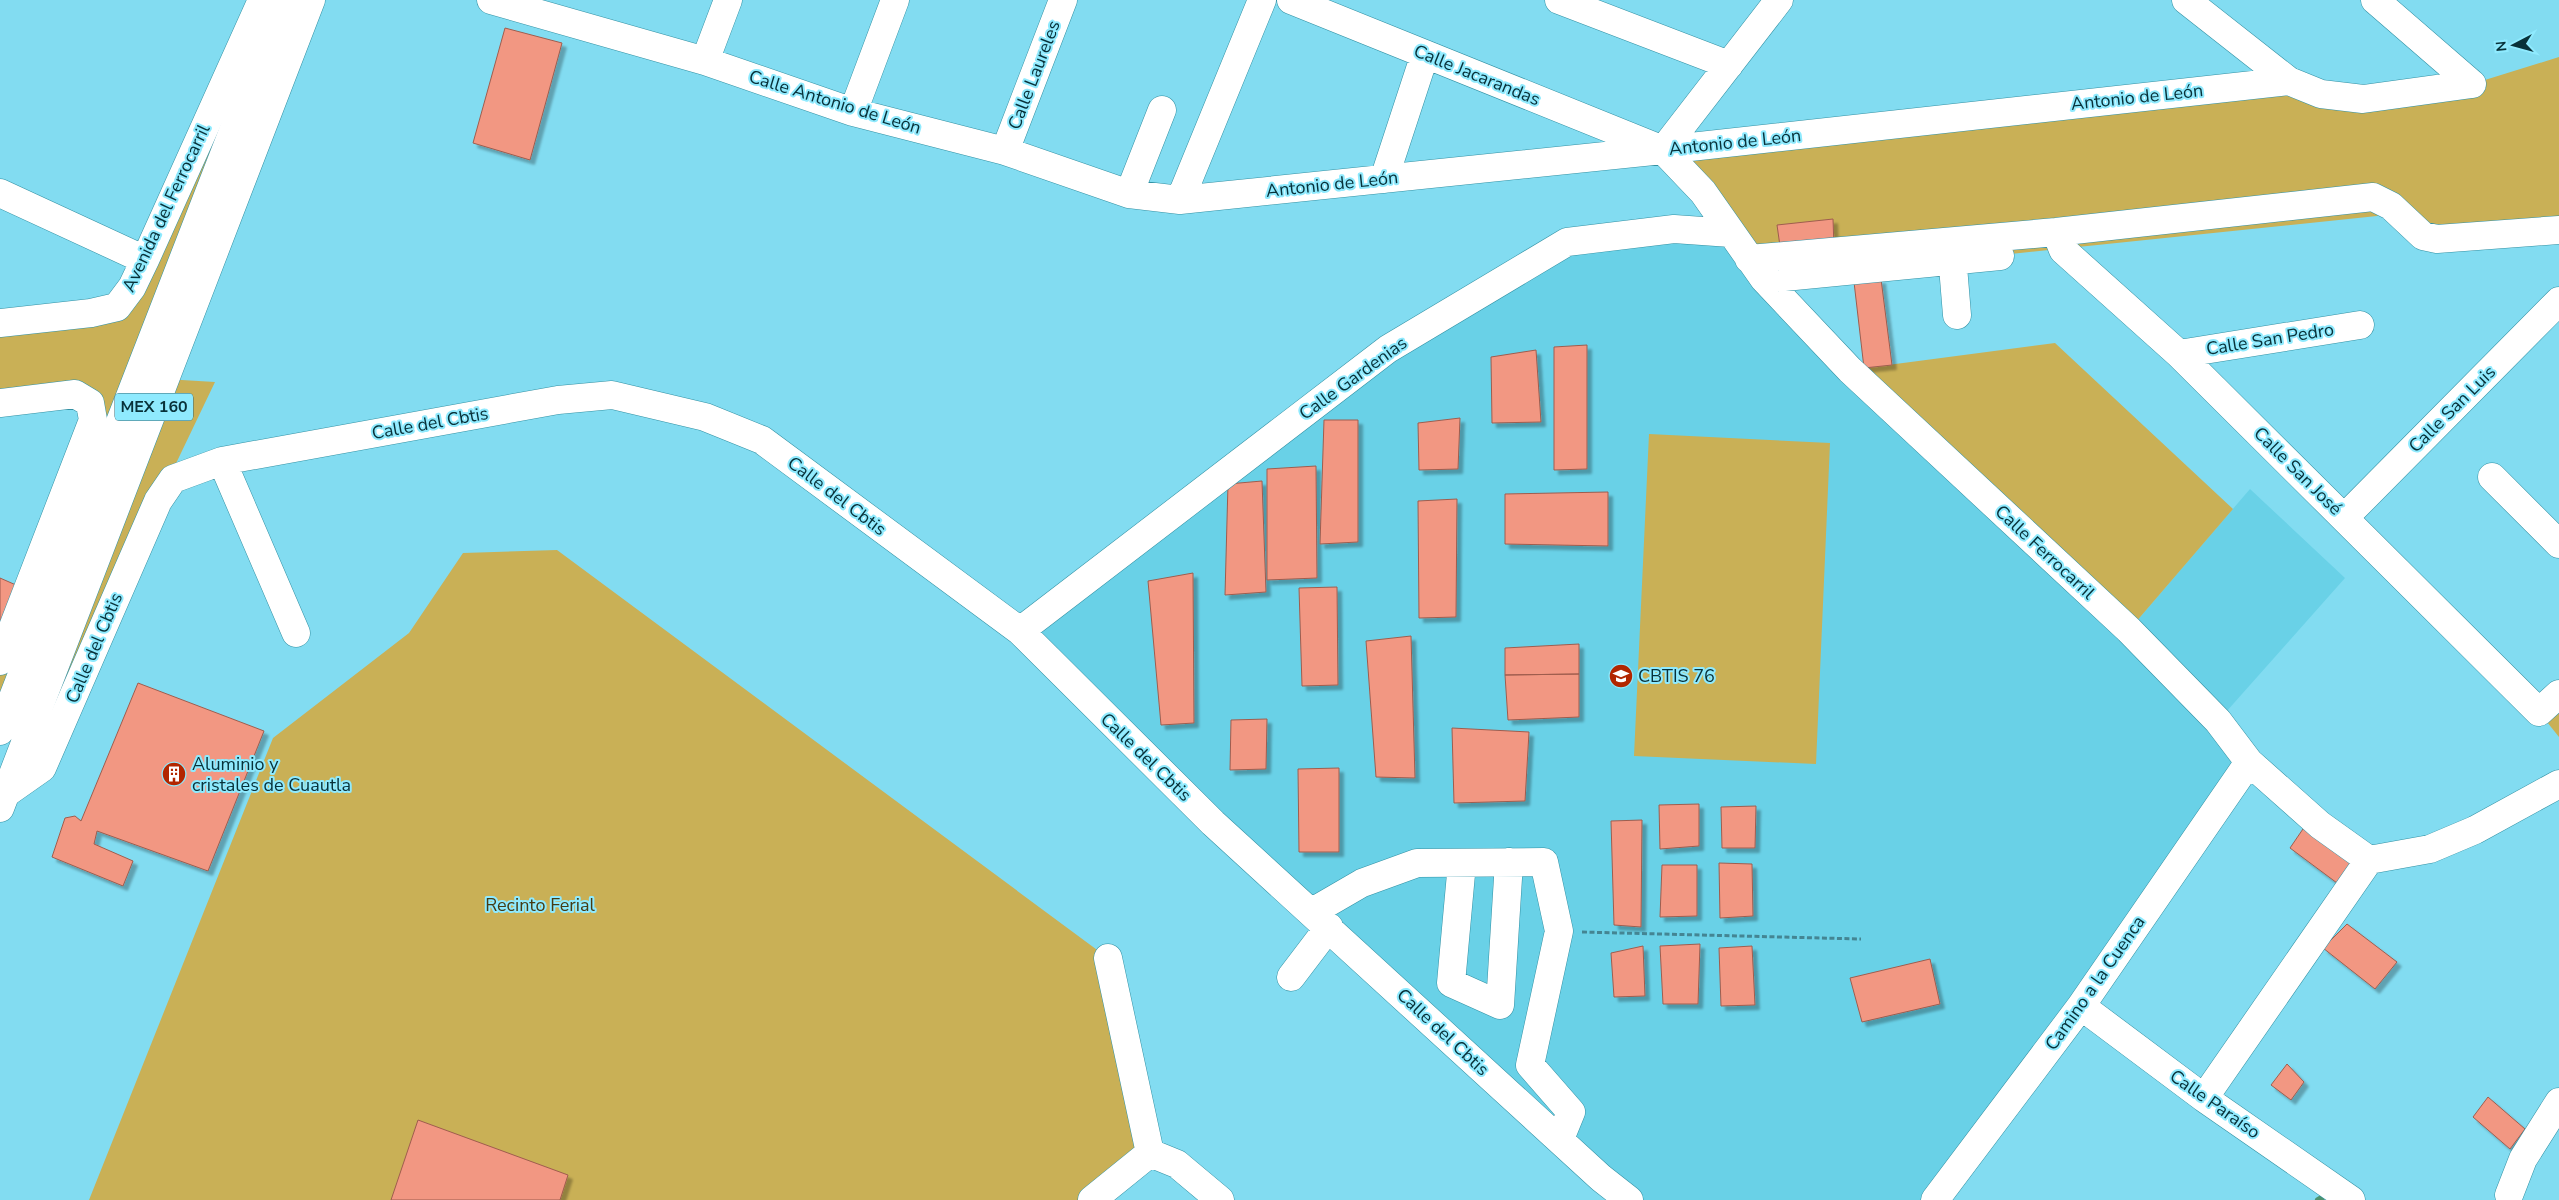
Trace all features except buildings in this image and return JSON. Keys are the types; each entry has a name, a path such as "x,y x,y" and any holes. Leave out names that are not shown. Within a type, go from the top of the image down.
{"street":[{"name":"Avenida del Ferrocarril","path":"0,323 91,312 117,306 132,287 145,260 262,0"},
{"name":"MEX 160","path":"0,731 284,0"},
{"name":"MEX 160","path":"2,798 20,757 287,58 311,0"},
{"name":"Calle Antonio de León","path":"491,0 705,61 853,112 1005,150 1130,194 1180,200"},
{"path":"705,61 728,0"},
{"path":"853,112 895,0"},
{"name":"Calle Laureles","path":"1005,150 1063,0"},
{"path":"1180,200 1262,0"},
{"name":"Calle Jacarandas","path":"1291,0 1663,150"},
{"path":"1559,0 1729,65"},
{"path":"1663,150 1779,0"},
{"path":"2186,0 2289,80 2321,94 2363,99 2472,84 2375,0"},
{"path":"1384,179 1425,54"},
{"name":"Antonio de León","path":"1180,200 1663,150 2289,80"},
{"path":"1130,194 1162,110"},
{"name":"Calle Ferrocarril","path":"1663,150 1703,192 1757,269 1850,370 2129,630 2218,721 2249,762 2320,825 2369,860"},
{"path":"0,192 145,260"},
{"path":"1757,269 1952,250 2377,216 2391,206 2423,236 2437,239 2559,230"},
{"name":"Calle Gardenias","path":"1020,631 1388,349 1568,242 1674,229 1731,233"},
{"name":"Calle San José","path":"2059,241 2179,354 2540,712 2559,694"},
{"path":"1952,250 1957,314"},
{"name":"Calle San Luis","path":"2345,517 2559,301"},
{"name":"Calle San Pedro","path":"2179,354 2360,325"},
{"path":"0,403 75,394 90,403 93,420 0,661"},
{"name":"Calle del Cbtis","path":"2,798 42,768 158,501 173,479 222,461 558,400 612,396 705,416 762,440 1020,631 1213,823 1601,1178 1629,1200"},
{"path":"222,461 296,633"},
{"path":"2492,477 2559,544"},
{"name":"Camino a la Cuenca","path":"1935,1200 2081,1006 2249,762"},
{"path":"2204,1098 2369,860 2430,849 2475,830 2559,784"},
{"path":"1462,863 1451,983 1500,1005 1510,862"},
{"path":"1291,977 1320,919 1362,883 1418,863 1544,862 1559,931 1530,1065 1570,1112 1560,1140"},
{"path":"1108,958 1150,1153"},
{"name":"Calle Paraíso","path":"2081,1006 2204,1098 2352,1200"},
{"path":"2513,1198 2523,1160 2559,1102"},
{"path":"1092,1200 1150,1153"},
{"path":"1150,1153 1177,1164 1220,1200"}],"path":[{"path":"1559,931 1861,939"}],"shaded area":[{"name":"CBTIS 76","path":"1736,238 2129,630 2250,489 2345,578 2218,721 2249,762 1930,1200 1633,1200 1020,631 1363,369 1567,242"}],"green space":[{"path":"284,0 0,730 0,661 90,403 0,403 0,323 117,306"},
{"path":"2559,57 2559,230 2437,239 2391,206 2377,216 1953,260 1749,259 1663,150 2289,81 2321,94 2472,84"},
{"path":"2055,343 2233,509 2129,630 1850,370"},
{"path":"165,379 215,382 158,501 42,768 5,793"},
{"path":"1649,434 1830,443 1816,764 1634,756"},
{"name":"Recinto Ferial","path":"557,550 1108,958 1150,1153 1091,1200 89,1200 273,738 409,633 463,553"},
{"path":"2559,694 2559,737 2539,712"}],"waterway":[{"path":"2318,1200 2328,1194"}],"place":[{"name":"CBTIS 76","path":"1621,676"},
{"name":"Aluminio y cristales de Cuautla","path":"174,774"}]}
